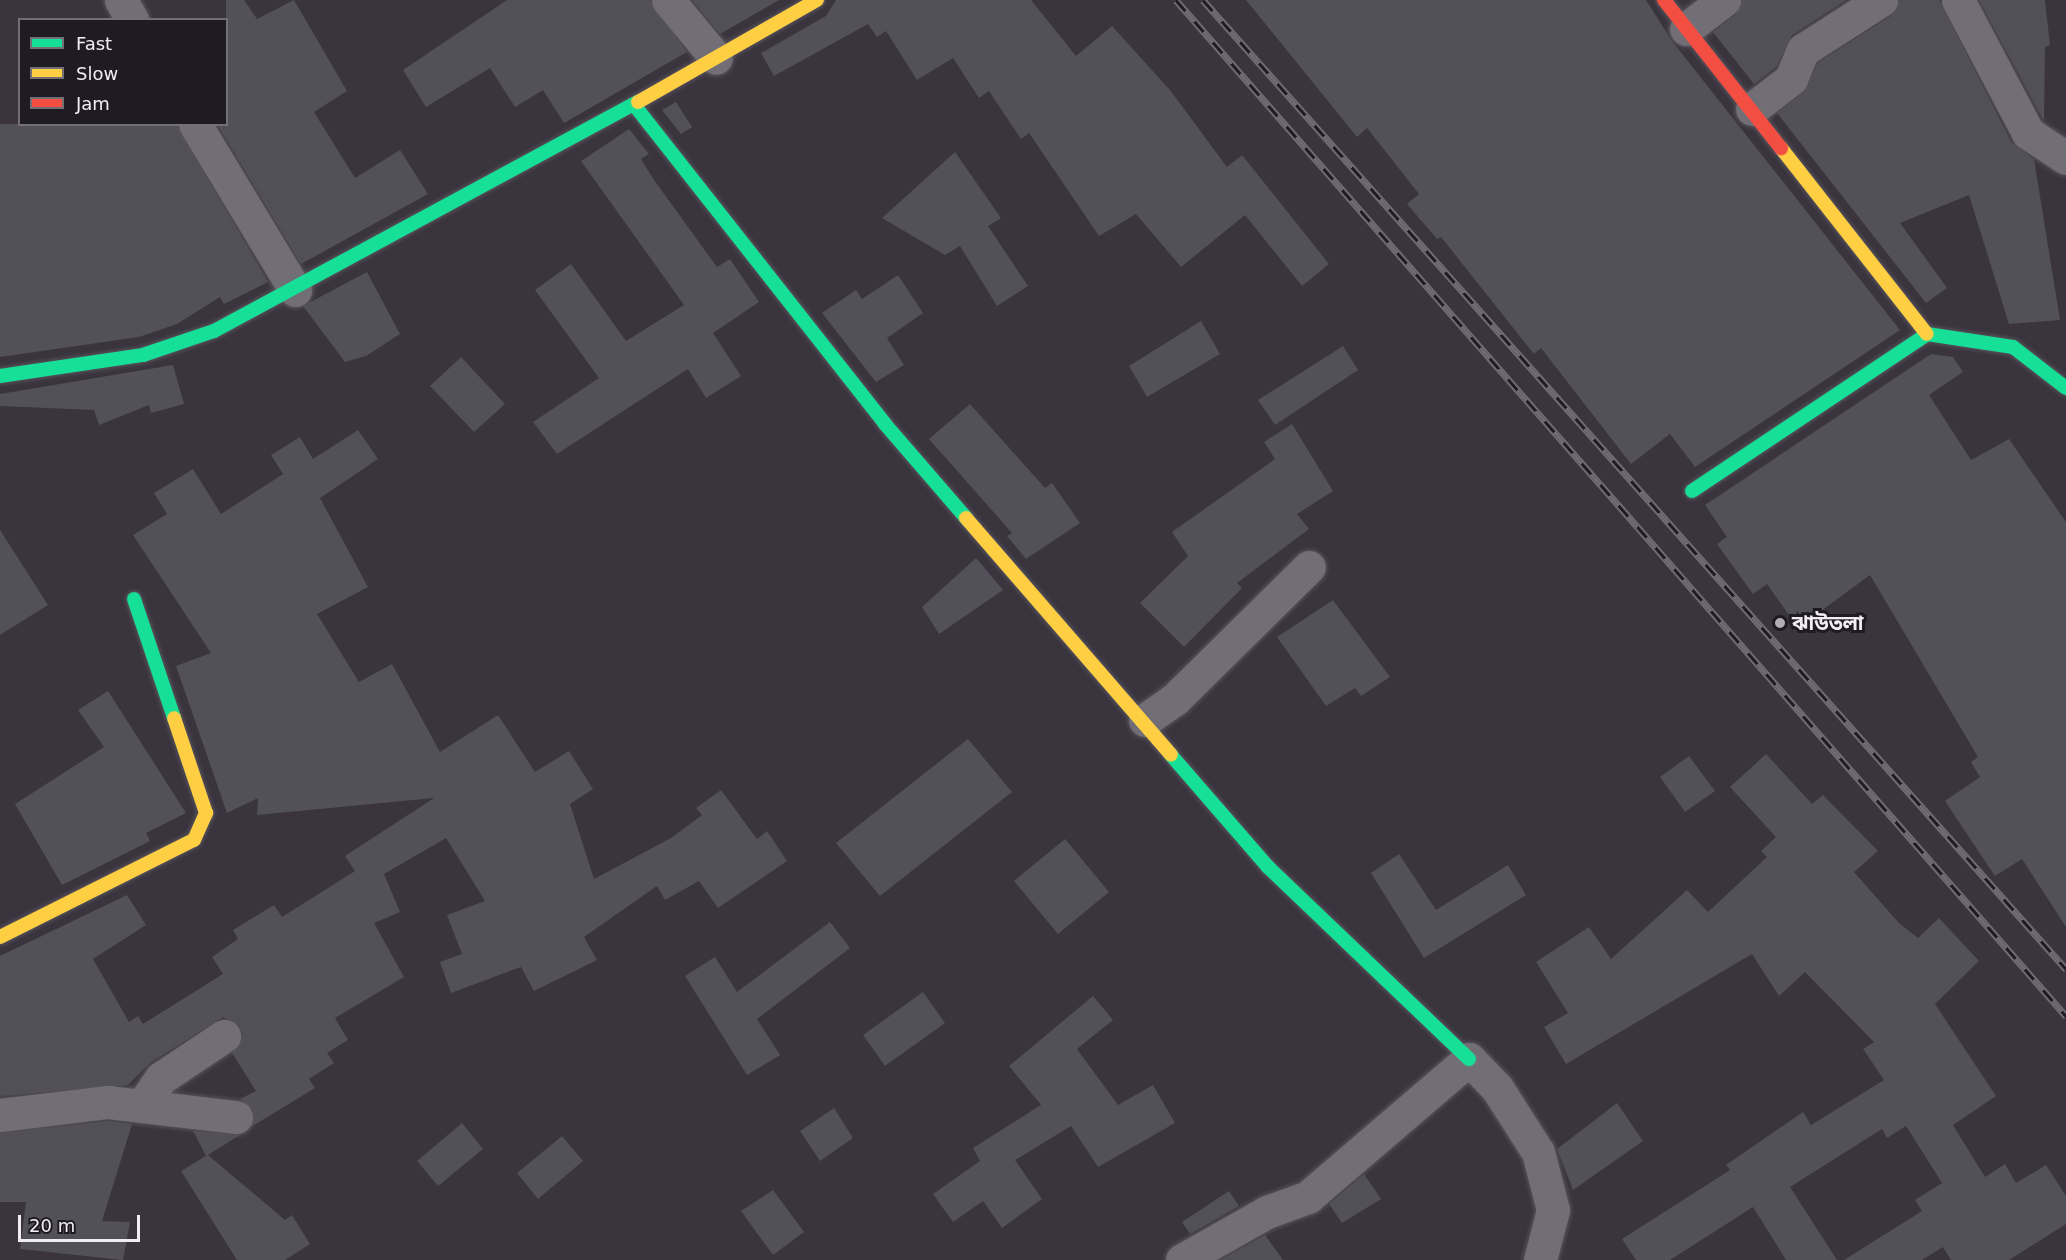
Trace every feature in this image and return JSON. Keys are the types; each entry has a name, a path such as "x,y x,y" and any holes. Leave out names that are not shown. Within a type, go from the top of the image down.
{"street":[{"path":"121,0 131,18"},
{"path":"668,0 716,58"},
{"path":"0,376 143,356 214,331 295,290 635,106 817,0"},
{"path":"1664,0 1927,334"},
{"path":"1686,29 1724,0"},
{"path":"1752,109 1791,79 1803,50 1881,0"},
{"path":"1958,0 2028,133 2066,158"},
{"path":"635,106 885,424 1145,720 1268,867 1497,1088 1538,1152 1553,1210 1540,1260"},
{"path":"196,126 295,290"},
{"path":"1692,491 1927,334 2013,347 2044,366 2066,387"},
{"path":"1145,720 1175,699 1309,567"},
{"path":"0,938 194,840 203,825 206,813 134,599"},
{"path":"142,1106 160,1078 224,1036"},
{"path":"1182,1260 1308,1197 1469,1059"},
{"path":"0,1115 61,1103 142,1106 236,1118"}],"building":[{"path":"226,0 244,0 257,19 294,0 347,91 314,112 355,178 400,150 428,194 301,264 218,126 228,126 228,18 226,18"},
{"path":"507,0 650,0 687,52 564,123 543,90 515,107 490,68 426,107 403,70"},
{"path":"692,0 779,0 720,34"},
{"path":"836,0 1031,0 1076,56 1112,26 1170,90 1227,167 1242,155 1329,264 1302,286 1245,215 1181,267 1136,214 1099,236 1029,133 1021,139 989,91 979,98 953,58 917,80 886,31 877,37 868,24 774,76 761,53 826,16"},
{"path":"1246,0 1646,0 1672,41 1900,330 1695,467 1670,434 1631,464 1541,348 1534,354 1441,237 1437,239 1407,204 1419,194 1367,128 1357,137"},
{"path":"1742,0 1846,0 1792,35 1776,67 1754,84 1713,32 1736,14"},
{"path":"1900,0 1939,0 2011,142 2034,159 2060,320 2009,324 1969,195 1900,223 1947,288 1926,303 1777,113 1803,93 1818,63 1891,16"},
{"path":"1979,0 2045,0 2050,45 2045,47 2044,121"},
{"path":"676,102 692,127 681,134 662,110"},
{"path":"0,124 177,126 268,282 224,304 220,297 177,324 139,337 0,357"},
{"path":"629,129 649,154 641,159 654,180 717,267 730,259 759,302 713,333 741,376 706,398 688,369 557,454 533,422 599,378 535,290 571,264 626,341 684,305 581,161"},
{"path":"955,152 1001,218 988,226 1028,286 997,306 960,246 945,255 882,218"},
{"path":"367,272 400,334 366,356 345,362 303,306"},
{"path":"898,275 923,313 887,338 904,365 876,382 822,313 856,290 862,299"},
{"path":"1201,321 1220,354 1147,397 1129,366"},
{"path":"1343,346 1358,370 1275,425 1258,400"},
{"path":"1931,354 1953,357 1963,372 1929,395 1971,460 2009,439 2066,522 2066,927 2022,859 1995,876 1945,801 1980,777 1971,762 1978,757 1870,575 1798,628 1767,584 1753,594 1717,544 1727,537 1705,505"},
{"path":"461,357 505,404 474,432 430,386"},
{"path":"173,365 184,404 151,413 149,405 99,425 94,410 0,406 0,394"},
{"path":"970,404 1045,488 1052,483 1080,523 1026,559 1007,536 1012,533 929,439"},
{"path":"1292,424 1333,491 1297,514 1309,529 1237,583 1242,588 1184,647 1140,603 1188,556 1172,532 1275,459 1264,442"},
{"path":"358,430 378,459 320,498 368,587 317,614 359,682 392,664 440,752 498,715 535,772 569,751 593,789 570,804 594,879 671,838 702,815 696,808 721,790 757,839 767,831 787,861 718,908 699,881 665,900 657,886 584,937 597,960 534,991 521,967 451,993 440,962 462,954 447,915 485,901 446,838 384,874 400,912 374,923 404,977 335,1018 348,1040 327,1053 334,1063 309,1079 315,1088 251,1127 253,1110 240,1099 256,1091 232,1053 243,1034 239,1025 223,1017 151,1062 128,1085 0,1096 0,956 127,895 146,925 93,959 129,1022 138,1016 143,1024 223,974 212,957 238,939 233,930 274,905 282,917 355,871 345,856 434,798 257,815 258,798 227,813 176,666 211,653 133,535 167,514 154,493 193,469 221,514 283,474 271,455 300,437 313,459"},
{"path":"0,530 48,605 0,635"},
{"path":"976,558 1003,590 939,634 922,607"},
{"path":"1333,600 1390,677 1361,696 1355,688 1326,706 1277,637"},
{"path":"108,691 186,813 146,833 150,841 62,885 15,804 104,747 78,710"},
{"path":"968,739 1012,792 880,896 836,843"},
{"path":"1766,754 1812,804 1823,795 1878,851 1854,872 1899,923 1918,938 1939,918 1979,961 1935,1004 1996,1096 1953,1125 1985,1177 2005,1164 2016,1183 2046,1165 2066,1196 2066,1224 2009,1260 1951,1260 1943,1247 1922,1260 1844,1260 1922,1211 1915,1200 1942,1183 1906,1126 1887,1138 1882,1129 1790,1187 1837,1260 1786,1260 1753,1207 1670,1260 1636,1260 1622,1239 1730,1170 1726,1165 1803,1112 1811,1125 1884,1080 1863,1049 1874,1042 1805,972 1779,996 1752,954 1566,1064 1544,1027 1568,1013 1536,962 1589,927 1611,959 1687,890 1708,912 1767,857 1761,851 1776,837 1730,787"},
{"path":"1689,756 1715,791 1685,812 1660,777"},
{"path":"1065,839 1109,892 1058,934 1014,881"},
{"path":"1399,854 1436,910 1508,865 1526,895 1424,958 1371,873"},
{"path":"830,922 850,948 757,1019 780,1055 747,1075 685,976 715,957 737,992"},
{"path":"923,992 945,1023 885,1066 863,1035"},
{"path":"1093,996 1113,1020 1077,1049 1118,1105 1153,1085 1175,1123 1098,1167 1071,1126 1015,1160 1042,1199 1002,1228 983,1201 953,1222 933,1194 980,1161 973,1148 1041,1105 1009,1066"},
{"path":"1617,1103 1643,1141 1573,1190 1557,1149"},
{"path":"834,1108 853,1138 820,1161 800,1131"},
{"path":"108,1121 132,1124 102,1221 130,1222 123,1260 20,1249 26,1202 0,1202 0,1133"},
{"path":"462,1123 483,1149 438,1186 417,1161"},
{"path":"193,1131 240,1135 208,1155 285,1220 292,1215 310,1244 285,1260 237,1260 181,1171 206,1156"},
{"path":"562,1136 583,1161 538,1199 517,1173"},
{"path":"1364,1174 1381,1199 1342,1223 1329,1204"},
{"path":"773,1190 804,1232 773,1255 741,1211"},
{"path":"1229,1191 1239,1206 1190,1234 1182,1222"},
{"path":"1265,1235 1283,1260 1220,1260"}],"railway":[{"path":"1176,0 2066,1016"},
{"path":"1203,0 2066,969"}],"traffic: fast":[{"path":"0,376 143,355 214,331 638,102"},
{"path":"635,106 885,424 966,518"},
{"path":"1692,491 1927,334 2013,347 2066,388"},
{"path":"134,599 174,718"},
{"path":"1171,755 1268,867 1469,1059"}],"traffic: slow":[{"path":"638,102 817,0"},
{"path":"1781,148 1927,334"},
{"path":"966,518 1171,755"},
{"path":"0,937 194,840 206,813 174,718"}],"traffic: jam":[{"path":"1664,0 1781,148"}],"place":[{"name":"ঝাউতলা","path":"1780,623"}]}
